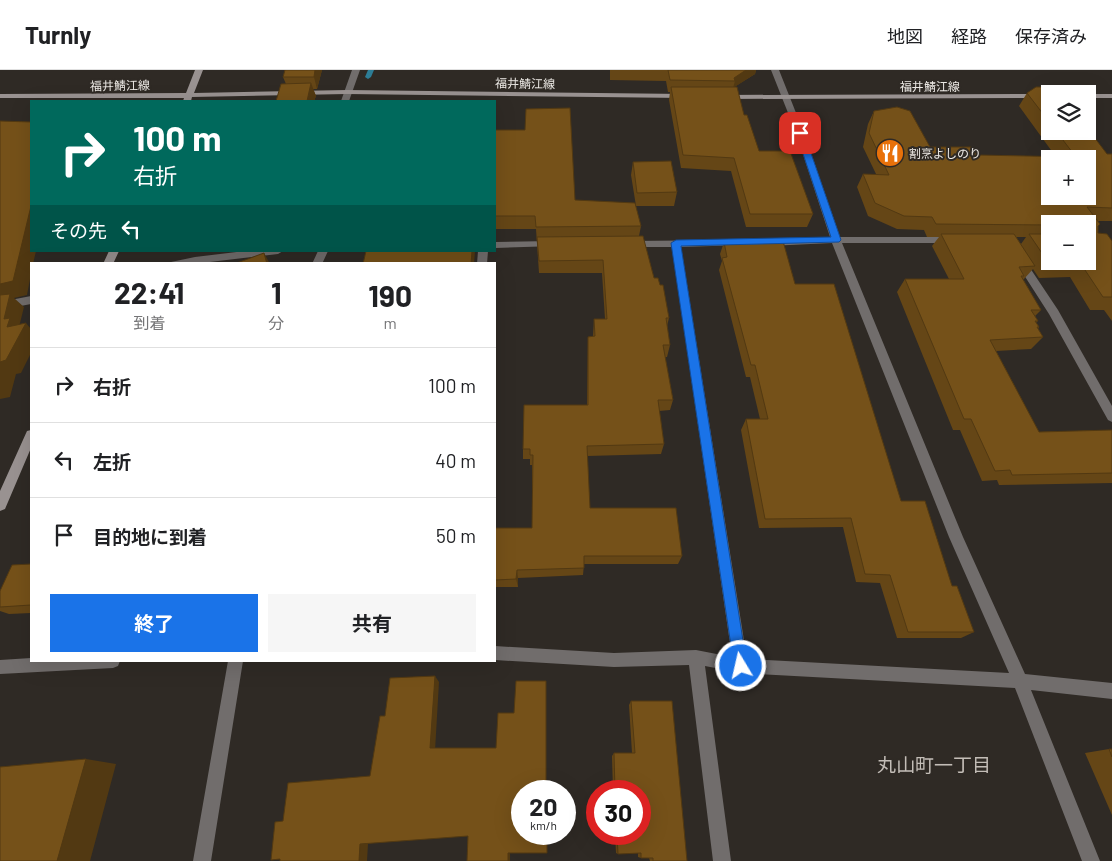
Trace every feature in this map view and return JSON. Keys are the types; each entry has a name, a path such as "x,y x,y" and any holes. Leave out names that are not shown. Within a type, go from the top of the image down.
{"main road":[{"path":"188,98 199,70"},
{"name":"福井鯖江線","path":"0,96 188,98 690,96"},
{"name":"福井鯖江線","path":"710,97 1041,96"},
{"path":"1096,96 1112,96"},
{"path":"0,505 30,437"}],"street":[{"path":"346,97 356,70"},
{"path":"775,70 784,97 800,133 836,240 956,537 1020,680 1091,861"},
{"path":"619,244 836,240 963,241"},
{"path":"676,243 741,666"},
{"path":"496,245 562,244"},
{"path":"1013,250 1054,313 1112,418"},
{"path":"184,262 269,252"},
{"path":"0,306 30,300"},
{"path":"496,653 614,660 696,657 741,666 1020,680 1112,691"},
{"path":"696,657 722,861"},
{"path":"0,667 94,662"},
{"path":"202,861 236,662"}],"building":[{"path":"285,70 315,70 314,77 283,77"},
{"path":"668,70 746,70 734,78 735,81 670,80"},
{"path":"311,83 307,100 276,100 281,84"},
{"path":"671,87 737,87 744,115 747,115 759,151 790,151 813,214 750,214 734,158 683,155"},
{"path":"1036,87 1041,87 1041,111 1027,93"},
{"path":"897,107 910,111 930,147 972,147 977,155 1041,156 1041,205 1096,205 1096,150 1071,150 1063,140 1096,140 1107,154 1112,154 1112,208 1087,207 1093,215 1041,215 1041,225 936,224 932,217 904,216 875,203 863,174 889,175 869,133 874,111"},
{"path":"570,108 575,200 635,203 641,226 536,227 535,216 496,216 496,130 525,130 526,109"},
{"path":"0,121 30,122 30,210 13,281 0,284"},
{"path":"671,161 677,192 637,193 633,162"},
{"path":"1096,219 1100,224 1098,226 1098,233 1107,234 1112,241 1112,297 1103,297 1085,270 1096,270"},
{"path":"941,234 1014,234 1035,266 1019,267 1024,276 1021,276 1041,310 1031,310 1038,321 1035,321 1043,337 990,340 1039,432 1112,430 1112,473 1012,475 1010,470 995,471 971,419 964,419 905,279 964,279"},
{"path":"1029,234 1041,234 1041,252"},
{"path":"643,236 654,278 658,278 660,285 663,285 669,318 666,318 670,345 663,345 673,400 658,400 664,444 587,446 590,508 676,508 682,556 584,556 584,568 517,570 516,579 496,580 496,528 532,528 533,455 530,455 530,449 523,449 524,405 588,405 588,337 595,336 594,319 607,319 603,260 539,261 537,237"},
{"path":"783,241 795,284 834,284 901,501 925,501 952,586 957,586 974,632 908,632 890,575 865,574 851,518 765,519 746,419 768,419 755,365 751,365 722,258 727,257 724,242"},
{"path":"366,252 472,252 471,262 363,262"},
{"path":"264,253 266,262 239,262"},
{"path":"10,294 4,319 10,318 7,327 26,323 6,360 0,362 0,295"},
{"path":"30,564 30,605 0,607 0,591 12,565"},
{"path":"435,676 430,748 496,748 498,713 514,713 516,681 546,681 546,780 511,780 511,845 547,845 547,853 508,853 508,861 467,861 468,836 360,844 359,861 271,860 275,822 283,821 288,783 370,776 380,716 385,716 390,678"},
{"path":"631,701 672,701 687,861 653,861 653,858 641,858 641,853 618,854 618,845 651,845 651,780 615,780 614,753 635,753"},
{"path":"86,759 57,861 0,861 0,767"}],"waterway":[{"path":"368,77 371,70"}],"place":[{"name":"割烹よしのり","path":"890,153"}],"district":[{"name":"丸山町一丁目","path":"934,764"}],"route":[{"path":"741,666 676,243 766,243 836,240 800,133"}]}
